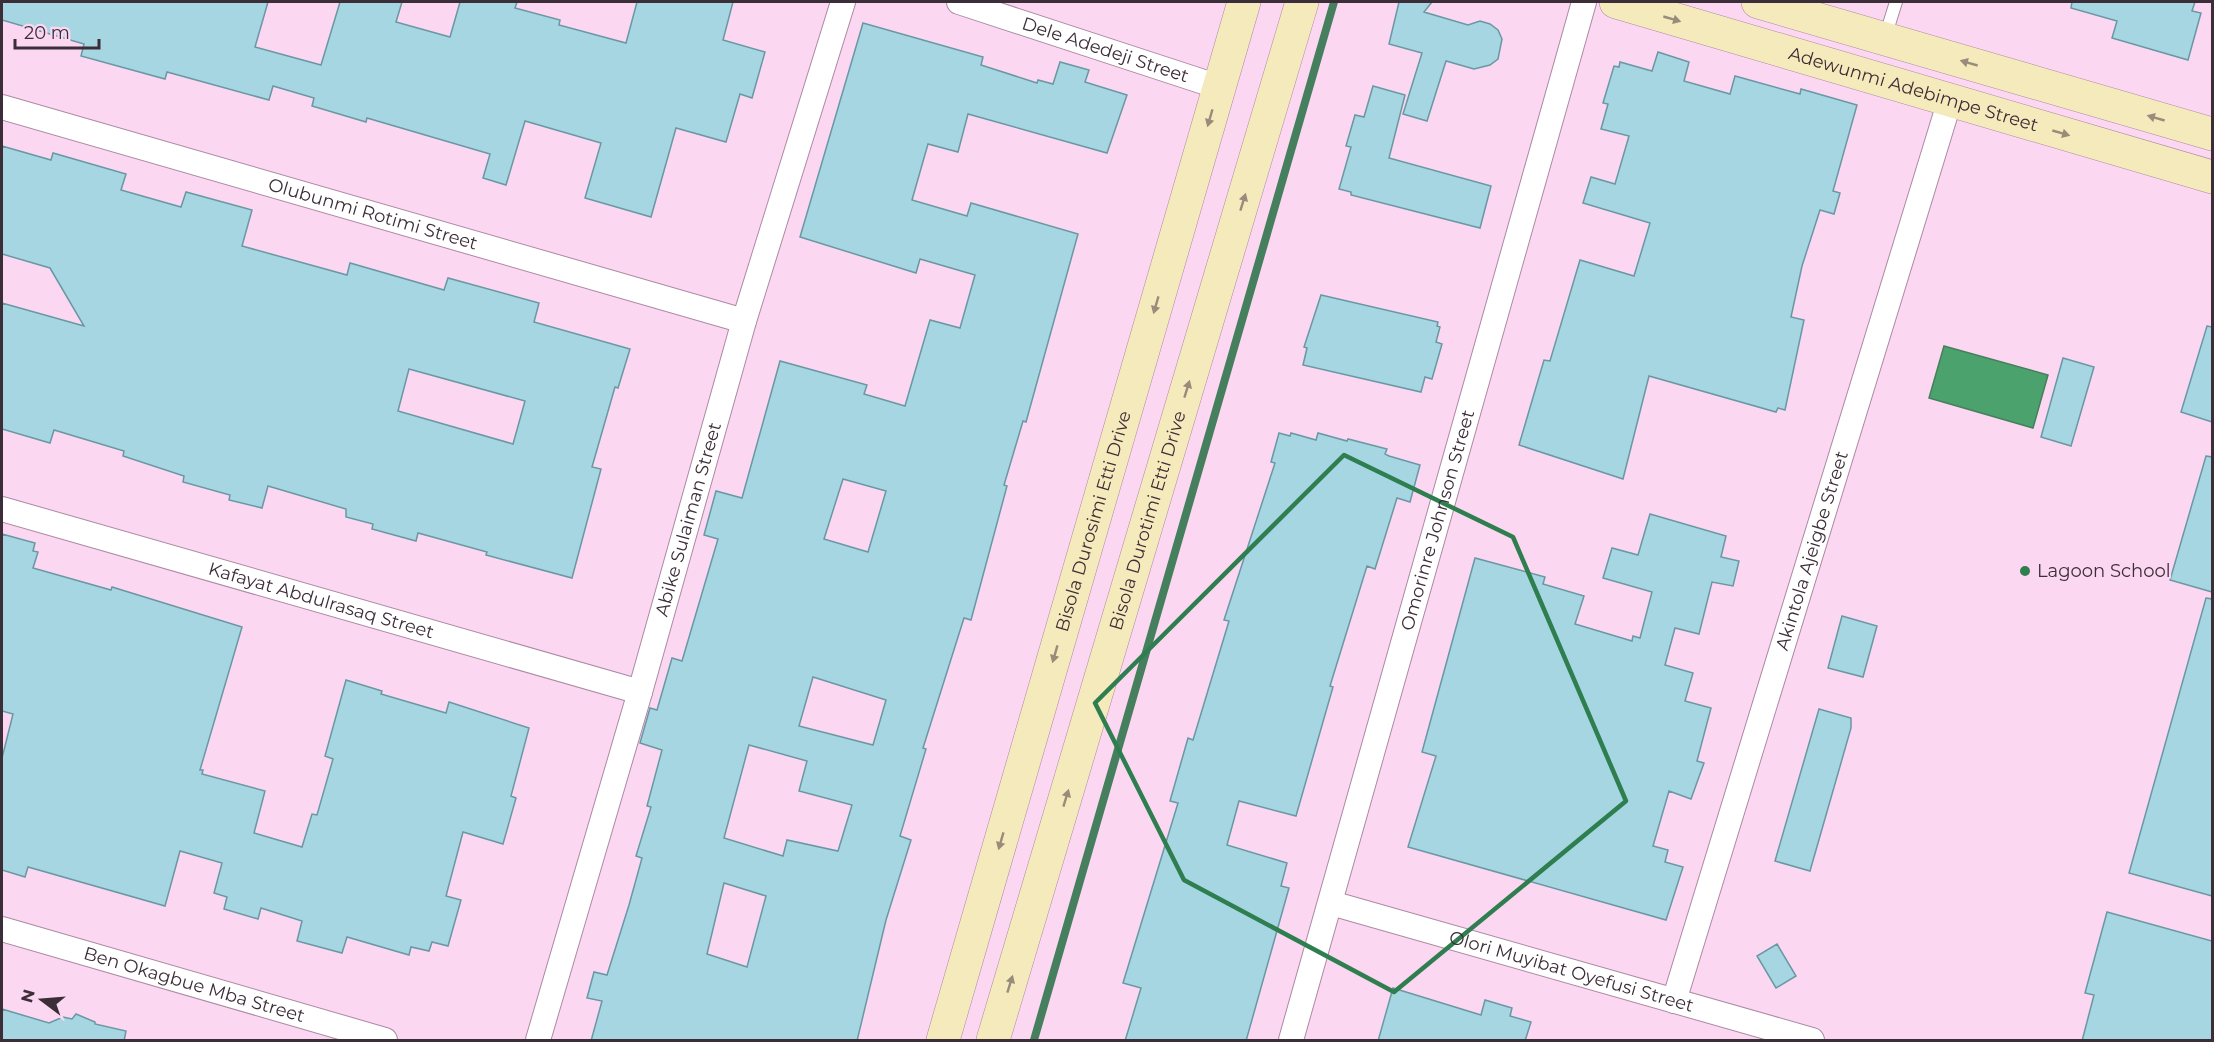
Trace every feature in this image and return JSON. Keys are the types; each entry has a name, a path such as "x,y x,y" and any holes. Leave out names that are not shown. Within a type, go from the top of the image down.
{"main road":[{"name":"Bisola Durosimi Etti Drive","path":"943,1041 1244,2"},
{"name":"Bisola Durotimi Etti Drive","path":"993,1041 1302,2"},
{"name":"Adewunmi Adebimpe Street","path":"1616,2 2212,177"},
{"path":"1758,2 2212,134"}],"street":[{"name":"Abike Sulaiman Street","path":"538,1041 640,692 744,321 843,2"},
{"name":"Dele Adedeji Street","path":"959,2 1219,87"},
{"name":"Omorinre Johnson Street","path":"1291,1041 1584,2"},
{"name":"Akintola Ajeigbe Street","path":"1674,1001 1950,100"},
{"name":"Olubunmi Rotimi Street","path":"2,107 744,321"},
{"name":"Kafayat Abdulrasaq Street","path":"2,509 640,692"},
{"name":"Olori Muyibat Oyefusi Street","path":"1331,903 1812,1041"},
{"name":"Ben Okagbue Mba Street","path":"2,929 385,1041"}],"lane":[{"path":"1885,38 1896,2"}],"highlighted area":[{"path":"1344,455 1513,537 1626,801 1394,992 1184,880 1095,703"}],"shaded area":[{"path":"1944,346 2048,375 2033,428 1929,398"}],"building":[{"path":"2,2 268,2 255,47 321,65 340,2 402,2 396,22 450,37 460,2 517,2 515,8 560,20 559,25 626,43 637,2 733,2 723,40 765,52 752,98 740,94 726,142 676,128 651,217 585,198 601,143 525,121 506,185 483,178 490,154 367,118 366,122 312,106 314,98 273,86 269,100 167,72 165,79 81,56 84,44 2,20"},
{"path":"1399,2 1432,2 1424,12 1468,25 1480,21 1490,24 1498,30 1502,39 1498,59 1490,65 1474,69 1446,61 1427,121 1403,114 1422,53 1389,44"},
{"path":"2072,2 2195,2 2192,11 2201,13 2188,60 2112,38 2117,21 2071,8"},
{"path":"863,23 983,57 981,65 1037,83 1038,80 1053,84 1060,62 1089,70 1085,82 1127,95 1107,153 968,114 958,152 928,144 912,200 967,216 971,203 1078,234 1026,422 1023,421 1004,485 1007,486 971,620 964,618 923,748 926,749 900,836 911,840 886,920 857,1041 591,1041 602,1001 587,998 594,972 607,975 629,905 642,858 636,856 651,807 647,806 662,750 640,743 650,708 657,710 672,658 682,661 718,539 704,535 716,491 742,498 780,361 867,385 864,394 905,406 930,320 960,328 975,275 920,259 916,273 800,237","holes":["843,479 886,491 868,552 824,539","813,677 886,700 873,745 799,726","749,745 807,761 799,791 852,805 838,851 787,840 783,856 724,838","724,883 766,896 747,967 707,954"]},
{"path":"1658,52 1689,62 1684,81 1730,94 1735,76 1800,94 1801,89 1857,105 1833,191 1840,193 1834,214 1820,210 1802,266 1791,317 1804,320 1785,410 1778,408 1776,412 1649,376 1623,479 1519,445 1544,360 1550,361 1580,260 1634,276 1650,223 1583,203 1591,177 1615,184 1629,136 1601,129 1608,104 1603,103 1614,66 1619,67 1620,62 1652,71"},
{"path":"1373,86 1405,95 1389,158 1491,186 1480,228 1351,195 1351,192 1339,189 1351,147 1346,146 1355,115 1364,117"},
{"path":"2,146 51,160 53,153 126,174 121,190 181,207 186,192 252,210 242,246 347,275 350,263 444,290 448,278 539,303 534,322 630,349 618,388 615,387 592,467 601,469 572,578 486,555 487,552 418,533 416,541 372,529 373,524 346,517 346,509 268,486 262,508 229,500 230,495 183,482 184,476 123,456 124,451 54,430 50,443 2,429 2,303 84,326 50,268 2,254","holes":["409,369 525,401 513,444 398,411"]},
{"path":"1321,295 1438,322 1437,326 1440,327 1436,342 1442,344 1432,379 1425,377 1421,392 1303,365 1307,348 1304,347"},
{"path":"2207,326 2212,327 2212,422 2181,412"},
{"path":"2063,358 2094,367 2071,446 2041,437"},
{"path":"1279,433 1290,436 1291,433 1316,440 1318,433 1347,441 1348,439 1387,449 1385,454 1389,456 1420,465 1410,502 1397,498 1375,569 1367,566 1330,686 1333,687 1296,816 1239,801 1227,845 1287,863 1281,886 1289,888 1246,1041 1125,1041 1141,988 1123,983 1178,803 1170,801 1188,738 1193,740 1229,621 1224,620 1275,463 1271,462"},
{"path":"2206,456 2212,457 2212,592 2170,580"},
{"path":"1650,514 1726,536 1721,557 1739,561 1733,586 1712,582 1699,634 1675,628 1665,665 1693,673 1685,701 1711,708 1697,761 1704,763 1691,799 1669,791 1653,846 1668,850 1665,862 1683,867 1666,920 1408,847 1436,756 1422,752 1475,558 1545,577 1543,584 1584,596 1575,624 1632,641 1633,636 1640,638 1652,592 1603,578 1612,548 1638,555"},
{"path":"2,534 35,543 33,551 38,552 33,568 111,590 112,587 242,627 200,770 203,770 202,774 265,791 254,833 302,847 312,814 317,815 333,759 325,756 346,680 382,691 381,694 446,713 449,702 529,728 511,796 516,798 503,844 463,832 446,896 461,900 448,946 432,942 429,951 411,947 409,955 347,937 342,953 297,941 302,921 261,908 258,919 224,909 227,897 214,893 222,863 180,851 165,906 28,867 25,877 2,870 2,758 13,714 2,711"},
{"path":"2206,598 2212,599 2212,896 2129,873"},
{"path":"1842,616 1877,626 1863,677 1828,668"},
{"path":"1819,709 1851,718 1851,728 1810,871 1775,861"},
{"path":"2107,912 2212,941 2212,1041 2082,1041 2094,995 2085,993"},
{"path":"1777,944 1796,976 1776,988 1757,956"},
{"path":"1393,988 1481,1015 1485,1000 1512,1008 1510,1016 1531,1022 1525,1041 1378,1041"},
{"path":"2,1009 49,1023 63,1017 72,1019 76,1014 95,1024 126,1031 124,1041 2,1041"}],"waterway":[{"path":"1034,1040 1334,2"}],"place":[{"name":"Lagoon School","path":"2025,571"}]}
